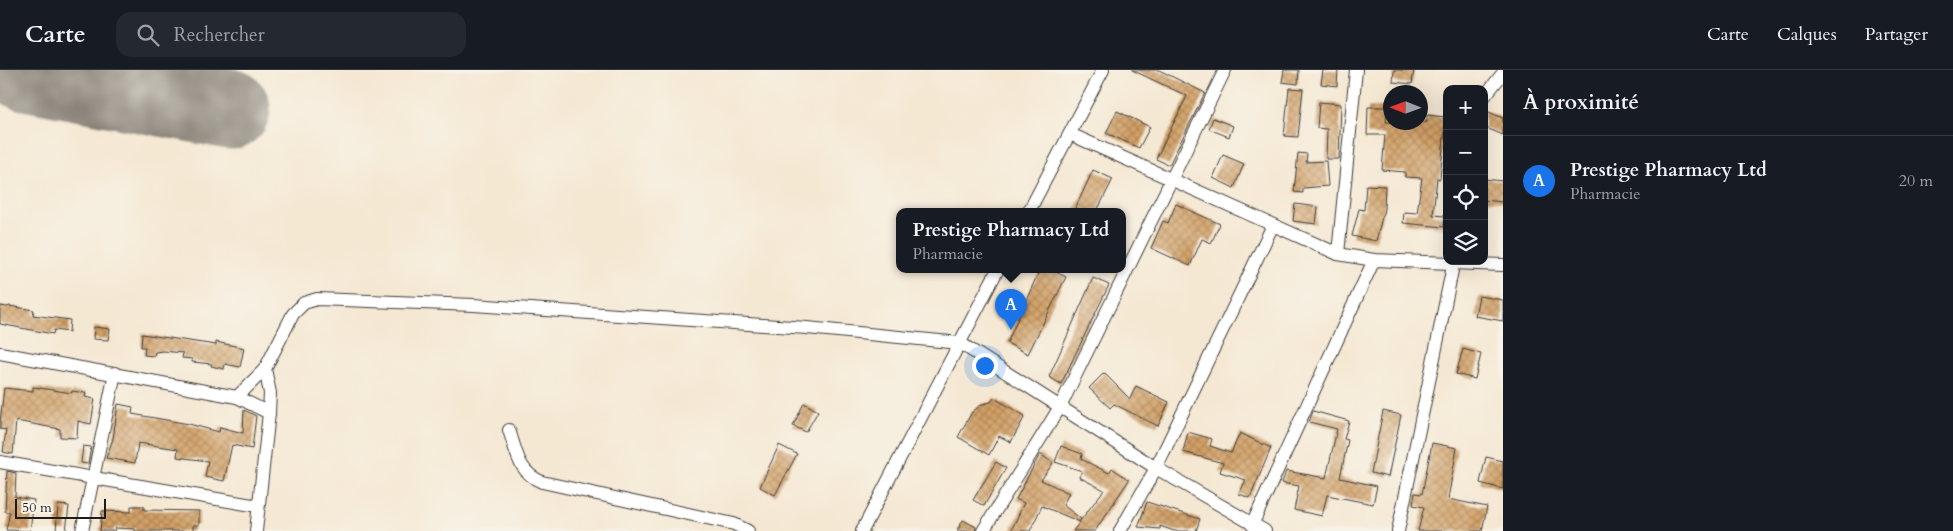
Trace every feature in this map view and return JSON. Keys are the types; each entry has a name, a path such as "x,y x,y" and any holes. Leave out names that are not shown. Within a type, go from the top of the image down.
{"street":[{"path":"1031,208 1103,70"},
{"path":"983,531 1060,407 1225,70"},
{"path":"1338,254 1356,70"},
{"path":"1488,92 1503,73"},
{"path":"1070,134 1338,254 1374,260 1443,262"},
{"path":"1120,531 1156,468 1273,226"},
{"path":"1252,525 1374,260"},
{"path":"1488,264 1503,265"},
{"path":"1398,531 1453,265"},
{"path":"862,531 996,273"},
{"path":"236,397 265,368 293,314 304,303 317,299 474,304 807,328 960,343 1156,468 1265,531"},
{"path":"0,353 236,397 269,413"},
{"path":"256,531 269,413 270,393 265,368"},
{"path":"82,531 115,373"},
{"path":"509,430 523,471 531,478 734,524 748,531"},
{"path":"0,462 258,506"}],"building":[{"path":"1132,70 1159,70 1205,93 1169,165 1156,159 1187,96"},
{"path":"1284,70 1299,70 1298,84 1282,82"},
{"path":"1323,70 1338,70 1337,86 1321,84"},
{"path":"1394,70 1414,70 1412,84 1393,82"},
{"path":"1289,88 1303,89 1298,137 1284,136"},
{"path":"1319,102 1341,104 1339,159 1326,159 1327,129 1317,128"},
{"path":"1368,107 1383,107 1383,130 1428,130 1428,115 1443,117 1443,148 1440,179 1437,178 1433,215 1443,216 1443,227 1403,223 1404,212 1417,213 1422,178 1405,177 1405,172 1382,170 1385,135 1367,135"},
{"path":"1117,111 1150,127 1139,148 1106,133"},
{"path":"1488,112 1503,118 1503,135 1488,129"},
{"path":"1213,118 1233,126 1229,137 1209,129"},
{"path":"1298,153 1307,154 1306,162 1326,161 1328,186 1303,188 1303,193 1294,192"},
{"path":"1223,155 1244,164 1234,188 1213,178"},
{"path":"1093,170 1113,179 1098,208 1075,208"},
{"path":"1488,179 1503,181 1503,202 1488,200"},
{"path":"1366,185 1385,186 1384,209 1376,241 1352,236 1359,209 1364,210"},
{"path":"1176,204 1220,224 1211,243 1202,239 1190,266 1151,248 1163,221 1168,223"},
{"path":"1295,204 1318,207 1316,224 1293,221"},
{"path":"1038,273 1058,273 1066,277 1028,354 1007,343"},
{"path":"1093,278 1109,285 1061,384 1049,377"},
{"path":"1479,296 1503,300 1503,321 1475,316"},
{"path":"0,306 34,310 33,315 70,320 69,332 54,330 53,334 0,324"},
{"path":"94,327 110,329 108,340 93,339"},
{"path":"142,334 216,345 216,342 244,348 240,367 225,364 224,369 211,366 212,364 192,362 192,359 182,358 183,353 163,351 155,352 154,356 144,355 145,347 141,347"},
{"path":"1463,349 1481,354 1475,379 1456,374"},
{"path":"1104,373 1130,399 1136,386 1169,402 1158,426 1114,404 1110,408 1089,388"},
{"path":"33,387 72,393 72,391 86,393 85,397 95,399 91,424 78,421 77,438 60,437 60,429 16,421 13,454 3,452 6,430 0,429 0,422 4,388 33,391"},
{"path":"994,398 1025,416 1011,442 999,436 989,455 958,437 972,412 982,404 991,402"},
{"path":"804,403 818,411 806,432 793,426"},
{"path":"118,404 133,407 132,414 189,424 219,432 220,427 243,433 244,410 256,416 252,449 232,445 224,481 205,477 208,461 177,457 178,449 138,443 135,463 106,458 113,439"},
{"path":"1313,411 1349,421 1344,439 1348,440 1340,478 1377,486 1373,504 1327,495 1322,516 1294,510 1299,486 1282,483 1286,471 1326,478 1337,429 1309,422"},
{"path":"1383,411 1401,415 1388,477 1371,473"},
{"path":"1188,432 1212,439 1210,446 1231,453 1240,433 1271,448 1250,498 1239,494 1246,480 1220,472 1223,463 1183,452"},
{"path":"1432,443 1457,448 1448,499 1487,507 1482,531 1418,531 1424,507 1413,505 1415,493 1422,494"},
{"path":"779,445 797,454 775,495 760,487"},
{"path":"83,446 91,447 88,464 81,463"},
{"path":"1061,446 1082,454 1081,459 1109,473 1112,468 1129,480 1095,531 1073,531 1080,522 1042,506 1030,531 1011,531 1024,503 1016,499 1040,454 1053,463 1041,480 1069,493 1063,505 1081,519 1080,521 1104,490 1079,477 1082,471 1055,462"},
{"path":"1486,457 1503,461 1503,489 1480,483"},
{"path":"996,462 1006,468 984,506 973,500"},
{"path":"7,471 16,473 15,497 34,500 30,531 6,530 10,512 5,512"},
{"path":"1147,502 1200,519 1196,531 1174,531 1160,526 1160,529 1138,527"},
{"path":"58,505 69,506 66,531 56,531"},
{"path":"131,506 144,506 144,510 199,511 199,525 193,525 193,531 135,531 135,529 115,528 114,531 100,531 102,511 131,512"},
{"path":"963,520 976,527 975,531 957,531"}],"runway":[{"path":"25,70 230,109"}],"place":[{"name":"Prestige Pharmacy Ltd","path":"1011,330"}]}
